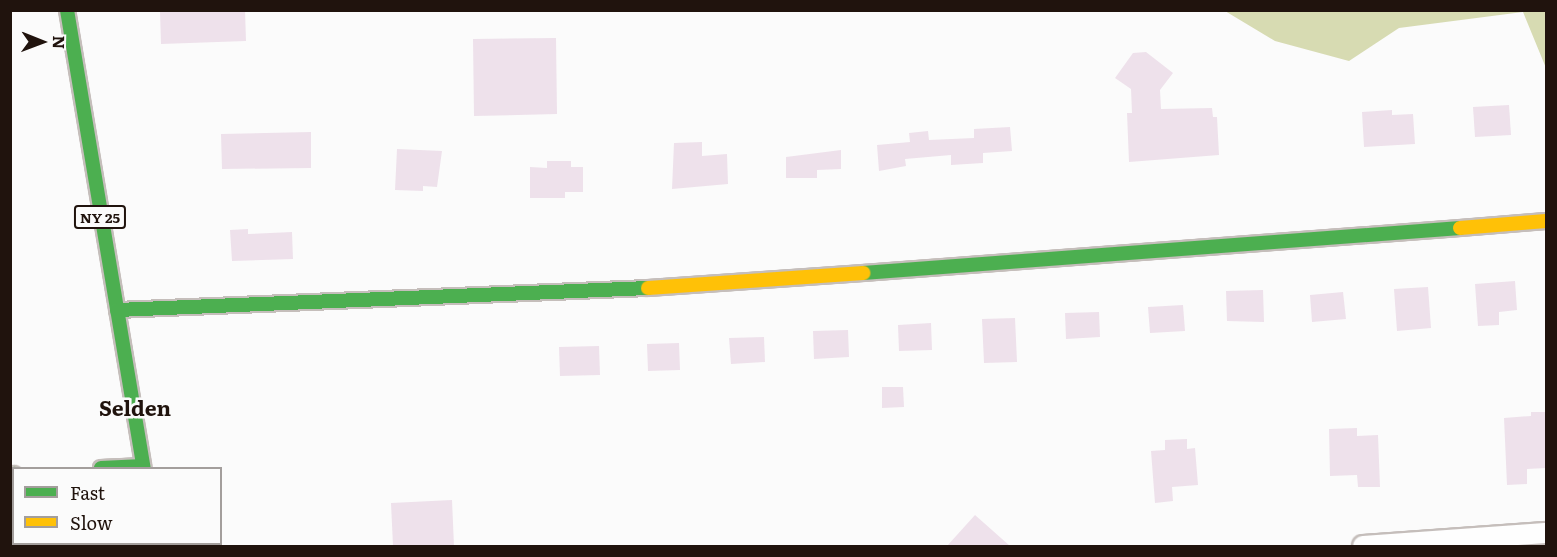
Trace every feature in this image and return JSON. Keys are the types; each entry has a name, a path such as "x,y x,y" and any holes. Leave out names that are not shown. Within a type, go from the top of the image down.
{"street":[{"name":"NY 25","path":"67,10 143,467"},
{"path":"117,310 674,286 1546,221"},
{"path":"1363,546 1546,533"}],"green space":[{"path":"1225,11 1546,11 1546,68 1523,12 1399,28 1349,61 1275,41"}],"building":[{"path":"245,10 246,41 161,44 160,11"},
{"path":"556,38 557,114 474,116 473,39"},
{"path":"1146,52 1173,73 1160,90 1161,109 1212,108 1213,117 1217,117 1219,155 1129,162 1127,113 1132,113 1131,89 1115,78 1133,53"},
{"path":"1509,105 1511,135 1475,137 1473,107"},
{"path":"1392,110 1392,115 1413,114 1415,144 1364,147 1362,112"},
{"path":"1010,127 1012,151 983,153 983,163 951,165 951,155 905,159 906,166 879,171 877,145 910,142 909,133 928,131 929,140 974,138 974,129"},
{"path":"311,132 311,168 222,169 221,134"},
{"path":"702,142 702,156 727,154 728,184 672,189 674,143"},
{"path":"397,149 442,151 437,187 423,186 423,191 395,190"},
{"path":"841,150 841,169 817,170 817,178 786,178 786,157"},
{"path":"547,161 571,161 571,167 583,167 583,192 565,192 565,198 530,198 530,167 547,168"},
{"path":"248,229 248,234 292,232 293,259 232,261 230,230"},
{"path":"1515,281 1517,310 1499,312 1499,325 1478,326 1475,284"},
{"path":"1428,287 1431,328 1397,331 1394,289"},
{"path":"1263,290 1264,322 1227,321 1226,291"},
{"path":"1343,292 1346,319 1312,322 1310,295"},
{"path":"1183,305 1185,331 1150,333 1148,307"},
{"path":"1099,312 1100,337 1066,339 1065,313"},
{"path":"1015,318 1017,362 984,363 982,319"},
{"path":"931,323 932,350 899,351 898,325"},
{"path":"848,330 849,357 814,359 813,331"},
{"path":"764,337 765,362 731,364 729,338"},
{"path":"679,343 680,370 648,371 647,344"},
{"path":"599,346 600,375 560,376 559,347"},
{"path":"882,387 903,387 904,407 882,408"},
{"path":"1531,412 1546,412 1546,468 1527,469 1527,484 1507,485 1504,418 1531,416"},
{"path":"1357,428 1357,436 1378,435 1380,487 1358,487 1357,475 1330,476 1329,429"},
{"path":"1187,439 1187,449 1195,448 1198,485 1172,487 1173,501 1155,503 1151,451 1165,450 1165,440"},
{"path":"452,500 454,546 393,546 391,503"},
{"path":"975,515 1010,546 947,546"}],"traffic: fast":[{"path":"67,10 144,467"},
{"path":"863,273 1460,228"},
{"path":"117,310 648,288"},
{"path":"122,467 143,466"}],"traffic: slow":[{"path":"1460,228 1546,221"},
{"path":"648,288 863,273"}],"district":[{"name":"Selden","path":"135,407"}]}
